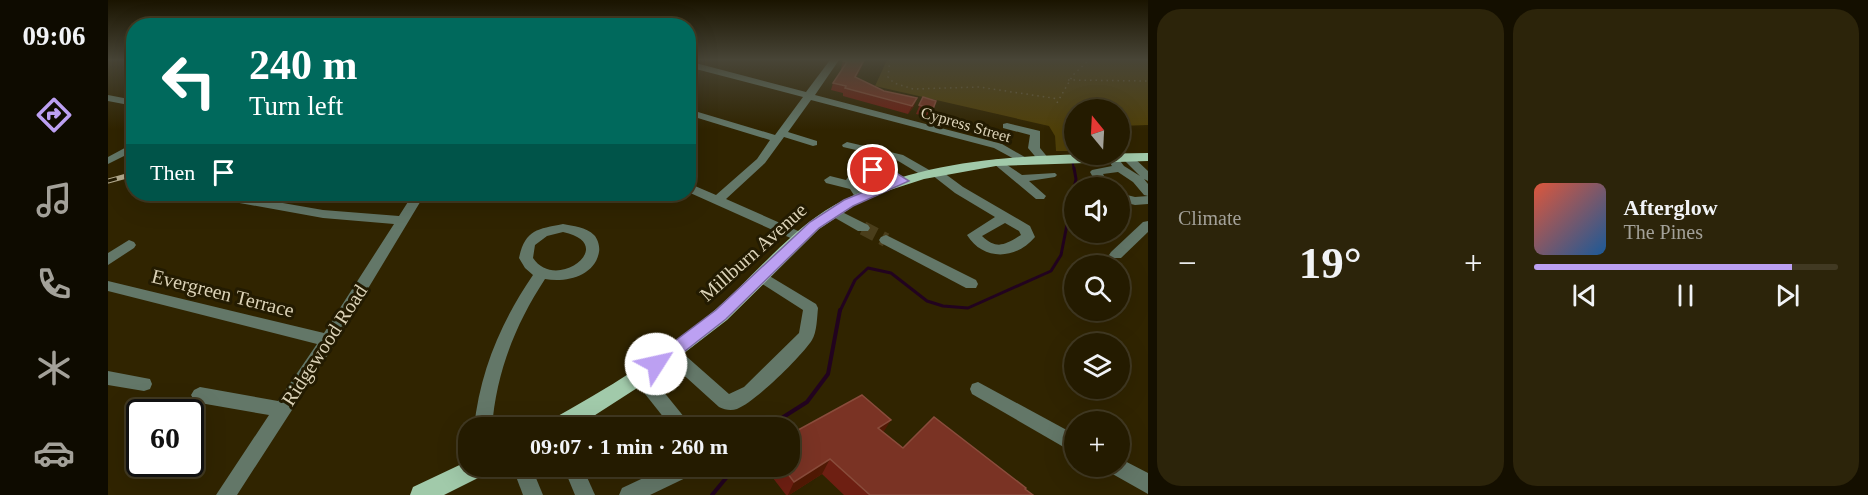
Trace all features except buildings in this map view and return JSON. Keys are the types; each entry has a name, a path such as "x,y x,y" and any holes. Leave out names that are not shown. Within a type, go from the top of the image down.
{"main road":[{"name":"Millburn Avenue","path":"1130,158 1148,157"},
{"name":"Millburn Avenue","path":"573,417 672,354 721,314 800,237 834,212 856,186 903,181 932,173 1011,161 1064,159"},
{"path":"421,495 458,477"}],"street":[{"name":"Cypress Street","path":"763,83 998,147 1040,196"},
{"path":"718,200 761,161 818,83"},
{"path":"108,98 126,101"},
{"path":"696,113 813,143"},
{"path":"1007,126 1036,133 1034,148 1048,159"},
{"path":"847,144 899,157 932,173 1005,217"},
{"path":"109,161 126,151"},
{"path":"109,161 126,157"},
{"path":"1130,160 1148,177"},
{"path":"1099,177 1096,172 1106,165"},
{"path":"1120,165 1137,178 1148,192"},
{"path":"868,171 882,172 903,181"},
{"path":"1025,178 1051,176"},
{"path":"830,180 856,186"},
{"path":"696,190 800,237"},
{"path":"1130,200 1148,200"},
{"path":"268,201 324,214 402,220"},
{"name":"Ridgewood Road","path":"226,495 237,486 282,409 414,201"},
{"path":"834,212 863,228"},
{"path":"1116,255 1148,225"},
{"path":"556,228 570,228 582,232 591,239 594,253 584,267 564,275 542,273 528,263 526,253 529,243 537,235 556,228"},
{"path":"886,240 971,284"},
{"path":"108,260 129,245"},
{"path":"484,417 499,354 519,308 542,273"},
{"path":"672,354 725,402 734,402 750,392 806,336 811,313 811,308 761,276"},
{"name":"Evergreen Terrace","path":"108,286 328,340"},
{"path":"639,375 675,417"},
{"path":"108,378 144,384"},
{"path":"978,389 1064,438"},
{"path":"200,395 282,409"},
{"path":"1130,474 1148,484"},
{"path":"525,477 532,495"},
{"path":"577,477 585,495"},
{"path":"629,495 667,477"}],"path":[{"path":"894,83 901,86 946,89 970,86 1059,99"},
{"path":"1058,103 1065,93 1067,83"}],"shaded area":[{"path":"876,83 1148,83 1148,125 1130,126 1130,99 1064,99 1064,151 1056,151 1055,136 1049,126 875,86"}],"waterway":[{"path":"1073,165 1074,170"},
{"path":"1074,168 1076,177"},
{"path":"840,311 855,280 868,268 891,273 927,301 943,306 968,308 1051,271 1061,255 1064,240"},
{"path":"783,417 807,402 828,374 840,310"},
{"path":"712,495 727,477"}],"tunnel":[{"path":"863,228 886,240"}],"railway":[{"path":"108,181 126,176"}],"route":[{"path":"656,364 672,354 721,314 780,255 815,225 849,203 903,181 873,170"}]}
